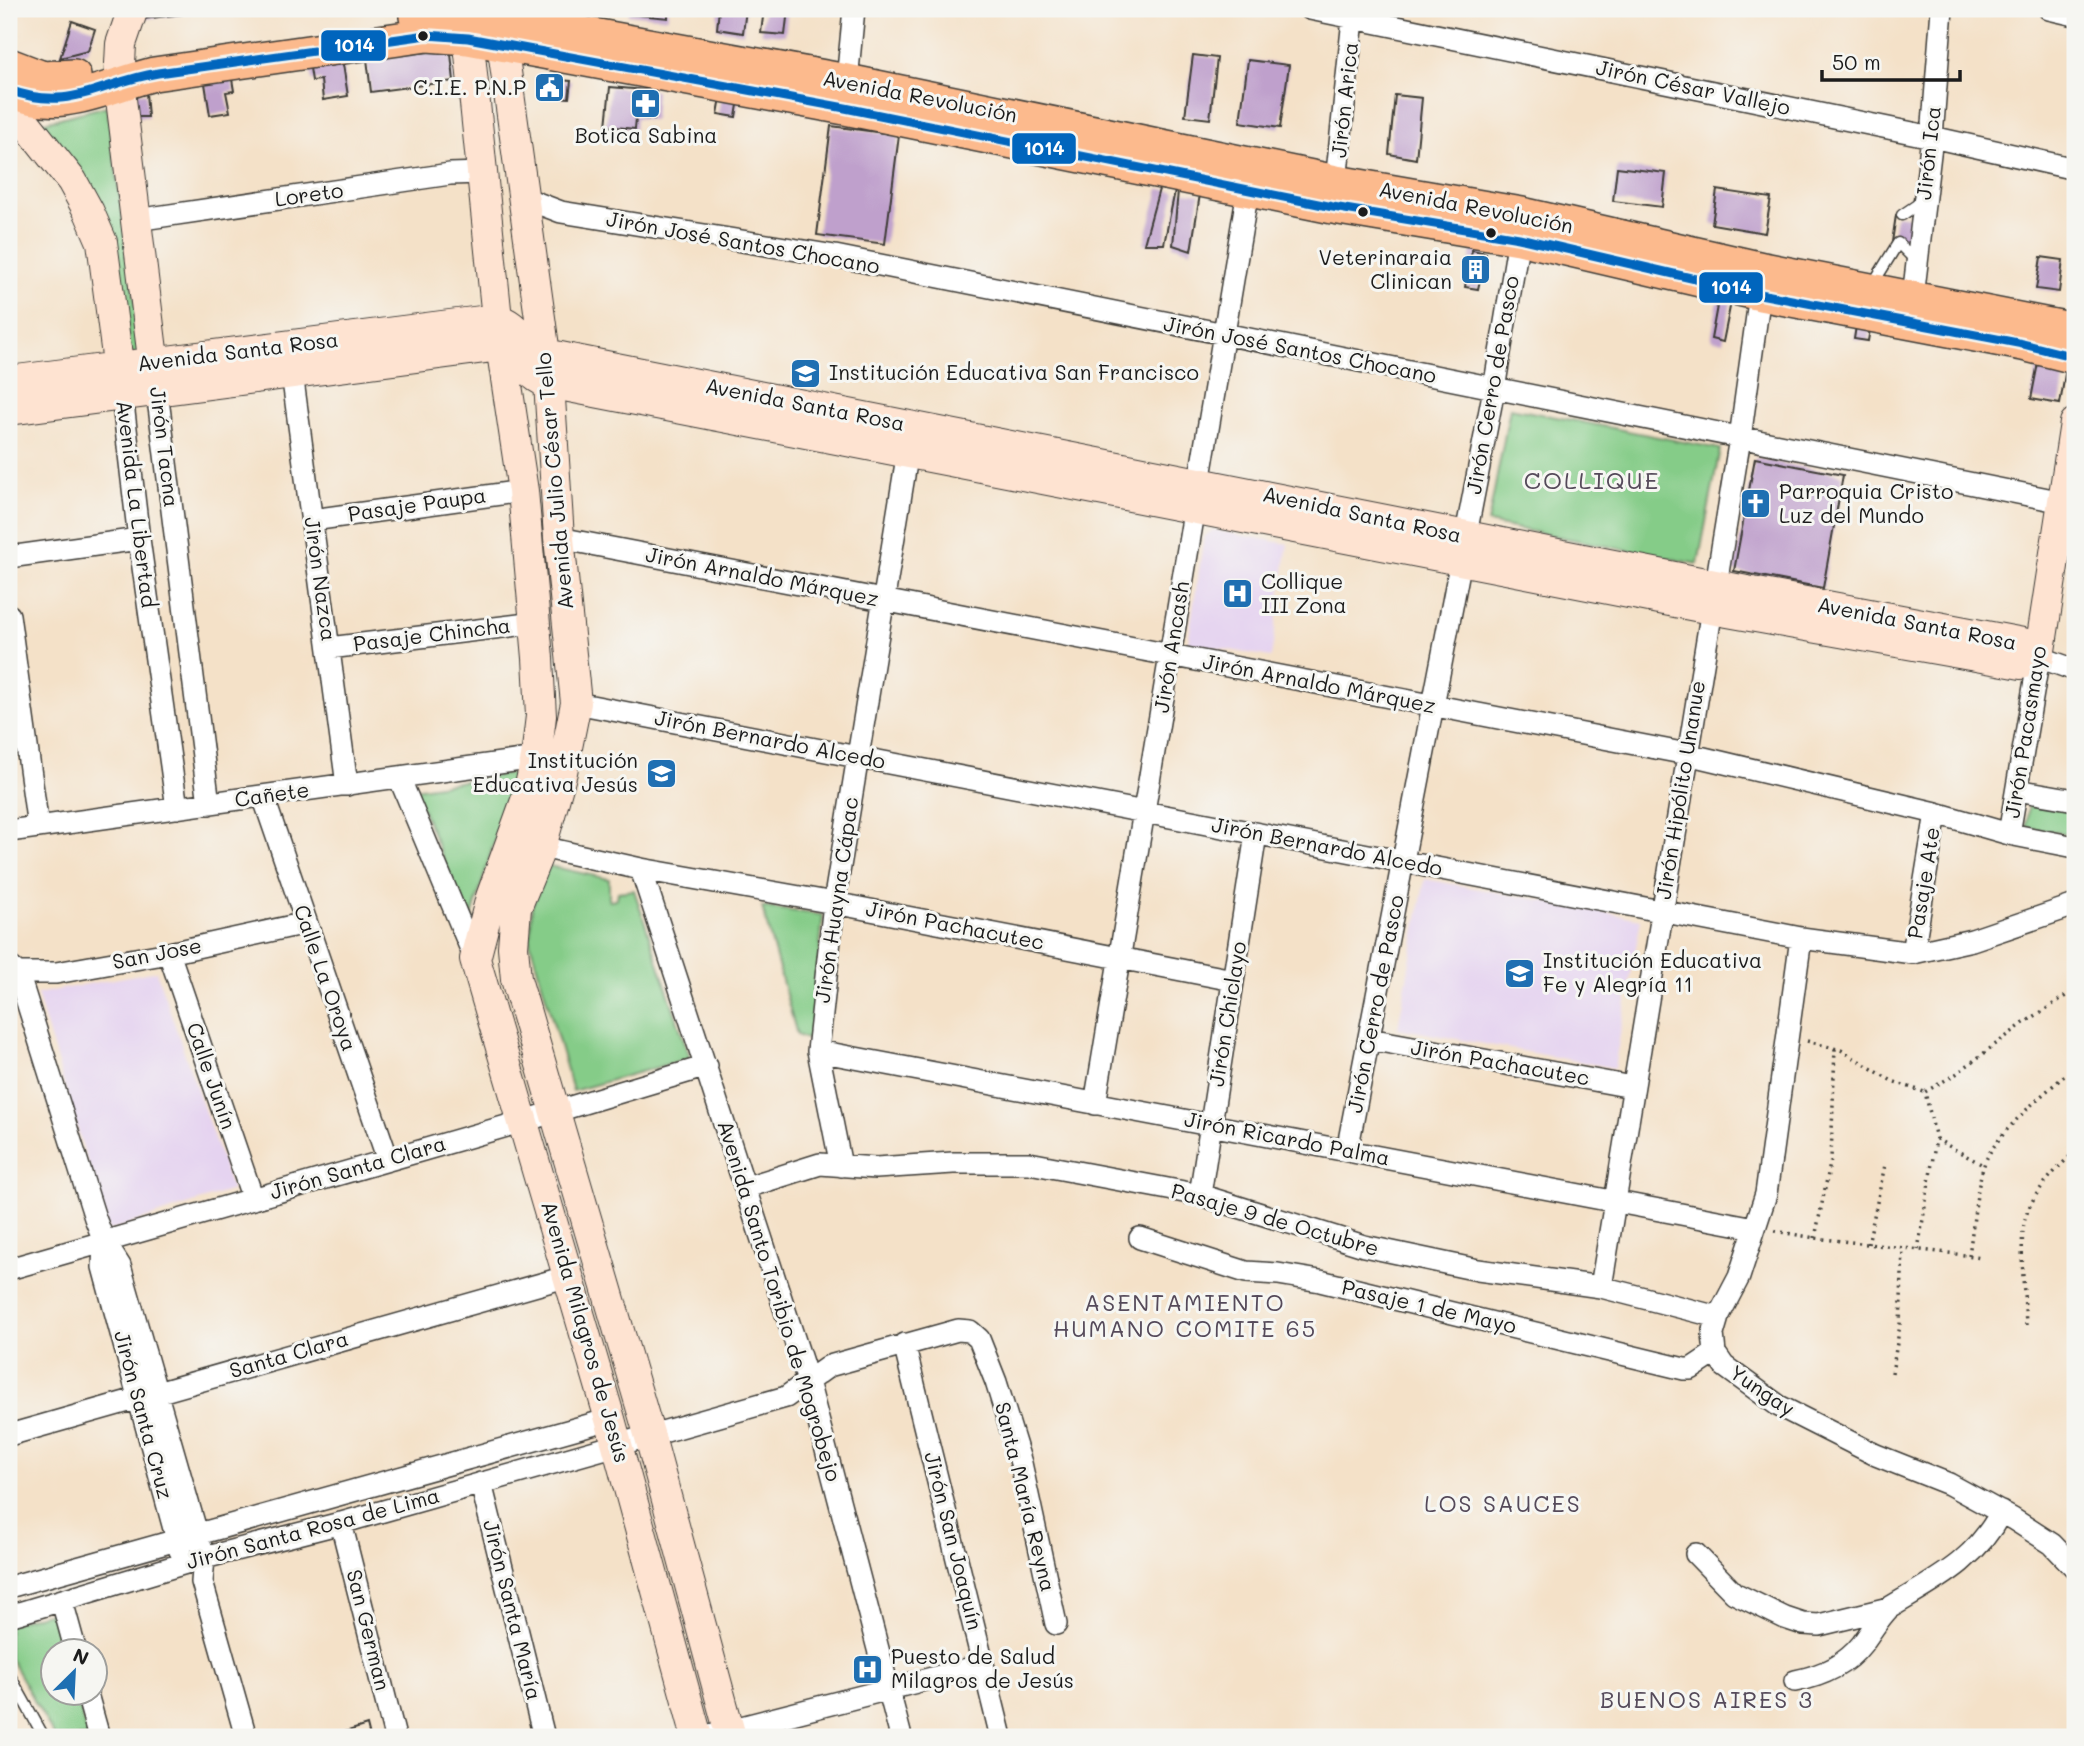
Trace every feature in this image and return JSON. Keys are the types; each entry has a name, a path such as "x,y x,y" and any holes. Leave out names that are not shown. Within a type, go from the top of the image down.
{"main road":[{"name":"Avenida Revolución","path":"9,90 44,101 70,100 153,51 433,15 847,81 1336,182 1522,214 1763,269 2075,331"},
{"name":"Avenida Revolución","path":"483,22 845,108 1333,207 1519,238 1760,294 2023,344 2075,357"},
{"name":"Avenida Revolución","path":"9,65 43,78 119,72"}],"street":[{"name":"Jirón Tacna","path":"133,9 121,44 119,72 209,804"},
{"path":"847,81 854,9"},
{"name":"Jirón César Vallejo","path":"1310,9 1353,19 1403,18 2075,169"},
{"name":"Jirón Ica","path":"1913,298 1932,137 1942,9"},
{"path":"2049,9 2075,15"},
{"name":"Jirón Arica","path":"1336,182 1353,19"},
{"name":"Avenida Julio César Tello","path":"482,929 528,794 541,716 523,491 499,332 482,173 483,22"},
{"name":"Avenida Julio César Tello","path":"483,22 524,198 547,369 559,538 576,703 562,772 541,847 516,908 513,947"},
{"name":"Avenida La Libertad","path":"9,102 72,181 102,242 139,539 177,808"},
{"name":"Loreto","path":"136,220 450,174 482,173"},
{"name":"Jirón Ancash","path":"1096,1104 1248,190"},
{"name":"Jirón José Santos Chocano","path":"524,198 561,212 835,256 2069,505"},
{"name":"Jirón Cerro de Pasco","path":"1348,1151 1494,389 1519,238"},
{"name":"Jirón Hipólito Unanue","path":"1601,1287 1740,438 1760,294"},
{"name":"Avenida Santa Rosa","path":"156,377 292,373 499,332"},
{"name":"Avenida Santa Rosa","path":"9,382 120,381 499,332"},
{"name":"Avenida Santa Rosa","path":"499,332 536,379 547,369 1713,597 2023,643 2039,657"},
{"name":"Jirón Nazca","path":"292,373 347,785"},
{"name":"Avenida Santa Rosa","path":"9,410 120,381"},
{"name":"Jirón Pacasmayo","path":"2009,834 2039,657 2069,505 2075,423"},
{"name":"Jirón Huayna Cápac","path":"841,1166 818,1051 834,903 910,440"},
{"name":"Pasaje Paupa","path":"312,520 523,491"},
{"name":"Jirón Arnaldo Márquez","path":"559,538 1687,754 1936,813 2009,834 2075,846"},
{"path":"9,557 139,539"},
{"path":"9,615 38,827"},
{"name":"Pasaje Chincha","path":"329,648 535,623"},
{"path":"2039,657 2075,670"},
{"name":"Jirón Bernardo Alcedo","path":"576,703 1801,938 1913,953 1972,940 2075,905"},
{"name":"Cañete","path":"9,831 536,758"},
{"path":"399,777 475,959"},
{"path":"2017,790 2075,800"},
{"name":"Calle La Oroya","path":"262,796 388,1160"},
{"name":"Pasaje Ate","path":"1913,953 1936,813"},
{"name":"Jirón Chiclayo","path":"1200,1195 1256,834"},
{"name":"Jirón Pachacutec","path":"513,840 641,869 834,903 1233,980"},
{"name":"Avenida Santo Toribio de Mogrobejo","path":"641,869 747,1187 808,1381 901,1737"},
{"name":"San Jose","path":"13,969 56,973 169,953 306,923"},
{"name":"Avenida Milagros de Jesús","path":"482,929 475,959 614,1432 697,1737"},
{"name":"Yungay","path":"1801,938 1766,1194 1739,1277 1718,1317 1713,1334 1715,1353 1724,1366 1779,1406 1876,1455 1949,1484 2001,1512 2052,1544 2075,1568"},
{"name":"Avenida Milagros de Jesús","path":"513,947 516,979 650,1437 721,1735"},
{"name":"Calle Junín","path":"169,953 253,1199"},
{"name":"Jirón Santa Cruz","path":"13,969 104,1241 103,1267 147,1396 246,1737"},
{"name":"Jirón Pachacutec","path":"1369,1040 1632,1087"},
{"name":"Jirón Ricardo Palma","path":"818,1051 1755,1228"},
{"name":"Jirón Santa Clara","path":"9,1269 707,1066"},
{"name":"Pasaje 9 de Octubre","path":"747,1187 820,1164 876,1168 953,1163 1029,1163 1200,1195 1364,1246 1478,1270 1601,1287 1718,1317"},
{"name":"Pasaje 1 de Mayo","path":"1140,1238 1245,1272 1320,1281 1684,1370 1691,1369 1715,1353"},
{"name":"Santa Clara","path":"9,1434 569,1276"},
{"name":"Santa María Reyna","path":"614,1432 650,1437 786,1396 829,1366 958,1330 970,1331 979,1339 996,1382 1021,1463 1056,1624"},
{"name":"Jirón San Joaquín","path":"904,1344 1001,1737"},
{"name":"Jirón Santa Rosa de Lima","path":"9,1616 194,1561 481,1483 614,1432"},
{"name":"Jirón Santa Rosa de Lima","path":"9,1587 186,1537 614,1432"},
{"name":"Jirón Santa María","path":"481,1483 544,1737"},
{"path":"1795,1681 1823,1674 1845,1662 1889,1608 1974,1552 2001,1512"},
{"name":"San German","path":"341,1523 395,1737"},
{"path":"1696,1554 1734,1593 1776,1615 1803,1624 1819,1625 1889,1608"},
{"path":"62,1601 72,1638"},
{"path":"721,1735 983,1665"},
{"path":"91,1708 99,1737"}],"lane":[{"path":"1902,215 1924,200"},
{"path":"1869,289 1898,243 1917,262"},
{"path":"9,1674 44,1737"}],"path":[{"path":"1788,1037 1841,1050 1892,1081 1925,1092 1956,1074 2024,1023 2075,990"},
{"path":"1815,1238 1831,1159 1835,1048"},
{"path":"1969,1255 1983,1166 1991,1150 2034,1102 2075,1067"},
{"path":"1918,1250 1936,1139 1925,1092"},
{"path":"1936,1139 1983,1166"},
{"path":"2026,1325 2023,1256 2025,1218 2034,1198 2075,1151"},
{"path":"1868,1244 1885,1165"},
{"path":"1755,1228 1815,1238 1983,1257"},
{"path":"1892,1373 1900,1325 1903,1248"}],"shaded area":[{"name":"Collique III Zona","path":"1213,530 1288,544 1271,657 1188,643 1204,537"},
{"name":"Institución Educativa Fe y Alegría 11","path":"1425,879 1641,919 1614,1068 1398,1028"},
{"path":"156,971 232,1190 108,1231 37,994"}],"green space":[{"path":"107,106 142,352 125,354 106,233 37,124"},
{"path":"1510,408 1720,449 1698,564 1488,523"},
{"path":"514,773 470,924 414,789"},
{"path":"2029,803 2075,810 2075,835 2026,827"},
{"path":"549,866 609,879 609,901 617,898 618,892 634,890 690,1058 573,1091 530,942 532,906"},
{"path":"762,907 823,915 811,1041 797,1035"},
{"path":"54,1611 61,1638 38,1638 38,1707 9,1657 9,1624"},
{"path":"38,1708 80,1708 88,1737 55,1737"}],"building":[{"path":"143,9 183,9 184,14 144,19"},
{"path":"629,9 668,9 668,18 628,14"},
{"path":"719,9 746,9 743,33 717,29"},
{"path":"764,9 788,9 785,35 761,33"},
{"path":"72,21 95,29 88,51 60,58"},
{"path":"446,50 451,54 454,81 371,92 367,59"},
{"path":"1193,55 1217,58 1210,119 1185,116"},
{"path":"1248,60 1289,65 1280,128 1240,122"},
{"path":"343,64 348,96 323,100 321,80 312,81 310,68"},
{"path":"231,73 234,91 226,92 230,112 210,115 204,77"},
{"path":"559,80 571,81 569,98 557,97"},
{"path":"610,87 656,91 654,120 636,118 635,129 606,126"},
{"path":"129,92 146,93 148,117 132,117"},
{"path":"1395,95 1422,98 1416,159 1389,154"},
{"path":"721,97 739,99 736,117 718,114"},
{"path":"831,126 899,135 885,244 817,235"},
{"path":"1617,167 1666,173 1662,207 1613,201"},
{"path":"1159,189 1175,191 1164,244 1144,244"},
{"path":"1717,190 1771,198 1765,233 1712,224"},
{"path":"1178,191 1200,194 1191,251 1173,245"},
{"path":"1896,215 1912,217 1909,244 1892,242"},
{"name":"Veterinaraia Clinican","path":"1472,250 1486,253 1478,289 1465,287"},
{"path":"2041,257 2063,260 2059,292 2036,289"},
{"path":"1719,295 1732,297 1723,342 1711,339"},
{"path":"1856,326 1870,329 1868,341 1854,339"},
{"path":"2038,363 2066,368 2060,404 2031,399"},
{"path":"1755,458 1843,475 1823,588 1734,571"},
{"path":"367,1725 370,1737 329,1737"}],"transit line":[{"name":"1014","path":"9,90 31,96 69,97 158,73 427,35 468,38 845,108 1333,207 1519,238 1760,294 2023,344 2075,357"}],"place":[{"name":"C.I.E. P.N.P","path":"549,88"},
{"name":"Botica Sabina","path":"646,104"},
{"name":"Veterinaraia Clinican","path":"1475,270"},
{"name":"Institución Educativa San Francisco","path":"806,373"},
{"name":"Parroquia Cristo Luz del Mundo","path":"1756,504"},
{"name":"Collique III Zona","path":"1238,594"},
{"name":"Institución Educativa Jesús","path":"661,773"},
{"name":"Institución Educativa Fe y Alegría 11","path":"1520,973"},
{"name":"Puesto de Salud Milagros de Jesús","path":"868,1669"}],"district":[{"name":"COLLIQUE","path":"1592,481"},
{"name":"ASENTAMIENTO HUMANO COMITE 65","path":"1185,1316"},
{"name":"LOS SAUCES","path":"1503,1504"},
{"name":"BUENOS AIRES 3","path":"1707,1700"}]}
